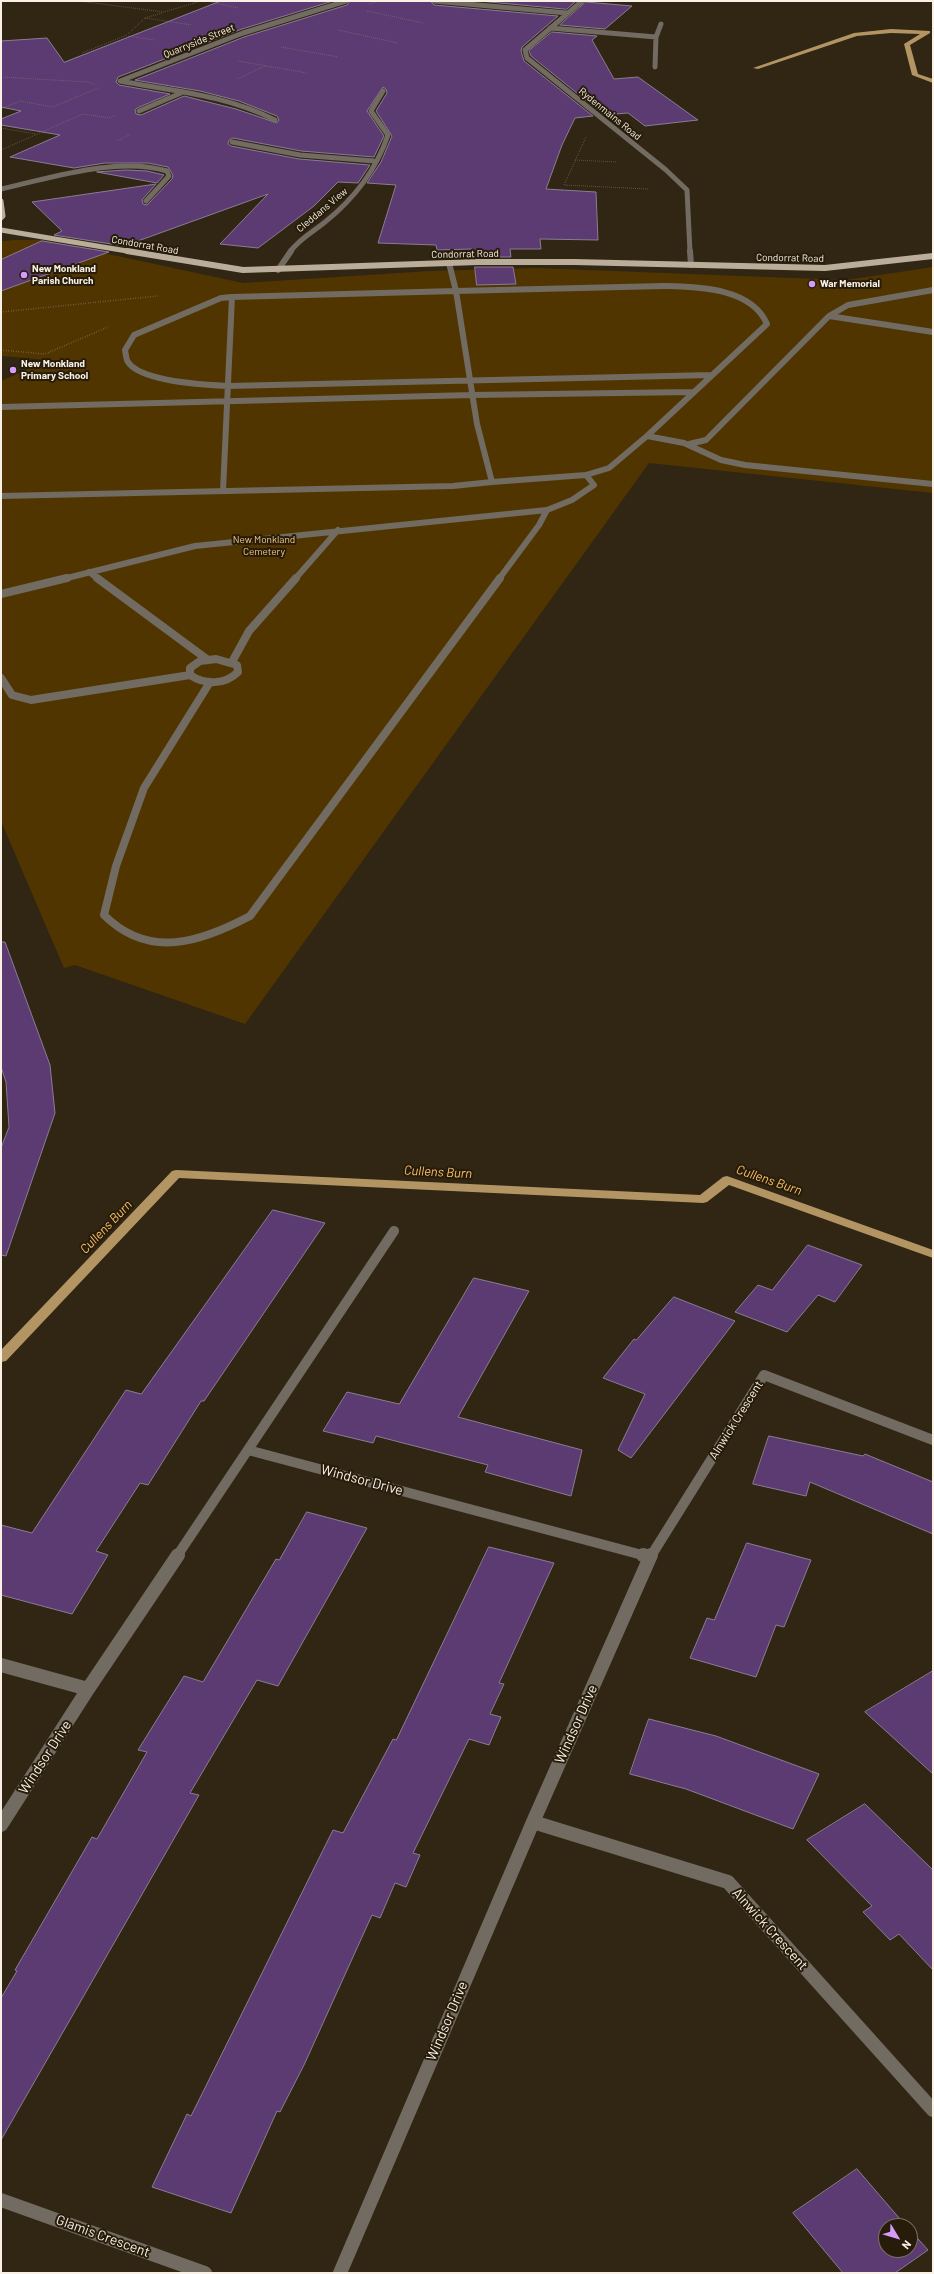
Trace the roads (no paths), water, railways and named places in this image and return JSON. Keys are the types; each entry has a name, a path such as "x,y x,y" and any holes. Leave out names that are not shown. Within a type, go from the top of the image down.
{"main road":[{"path":"1,201 3,216 1,218"},
{"name":"Condorrat Road","path":"1,230 216,267 243,270 448,263 574,262 825,268 933,256"}],"street":[{"name":"Quarryside Street","path":"275,120 256,108 237,102 120,81 243,33 346,1"},
{"path":"434,1 567,13"},
{"name":"Rydenmains Road","path":"582,1 525,50 527,58 687,190 691,264"},
{"path":"655,67 656,37 661,24"},
{"path":"550,28 656,37"},
{"name":"Cleddans View","path":"278,270 296,243 326,221 360,189 374,161 383,149 388,134 371,111 383,91"},
{"path":"139,111 182,92"},
{"path":"232,142 300,155 374,161"},
{"path":"1,189 118,167 140,165 161,168 167,171 169,176 146,201"},
{"path":"448,263 455,291 472,396 486,467 492,482"},
{"path":"1,496 453,486 586,475 609,468 647,436 767,324 765,317 757,309 734,296 712,290 662,287 221,298 134,335 126,344 124,352 127,361 134,368 166,381 195,385 228,386 712,375"},
{"path":"689,444 706,440 829,316 848,305 933,290"},
{"path":"223,491 232,297"},
{"path":"829,316 933,332"},
{"path":"1,407 693,392"},
{"path":"647,436 689,444 720,460 745,465 933,484"},
{"path":"1,594 195,546 338,530 547,510 570,502 585,494 594,485 586,475"},
{"path":"210,682 144,788 116,866 104,915 112,925 129,934 173,942 198,940 224,930 250,916 539,525 547,510"},
{"path":"232,662 249,631 338,530"},
{"path":"89,572 208,660"},
{"path":"1,678 8,690 18,698 31,700 190,675 200,681 223,681 235,676 239,668 232,662 208,660 194,664 190,668 190,675"},
{"name":"Windsor Drive","path":"1,1825 88,1689 394,1230"},
{"name":"Alnwick Crescent","path":"650,1557 764,1375 933,1440"},
{"name":"Windsor Drive","path":"248,1450 650,1557 533,1822 340,2273"},
{"path":"1,1665 88,1689"},
{"name":"Alnwick Crescent","path":"533,1822 728,1882 933,2110"},
{"name":"Glamis Crescent","path":"1,2200 205,2273"}],"waterway":[{"path":"756,68 856,34 891,31 926,33"},
{"path":"928,32 907,44 915,75 933,81"},
{"name":"Cullens Burn","path":"1,1358 176,1174 703,1199 727,1180 933,1254"}],"place":[{"name":"New Monkland Parish Church","path":"24,275"},
{"name":"War Memorial","path":"812,284"},
{"name":"New Monkland Primary School","path":"13,370"}],"park label":[{"name":"New Monkland Cemetery","path":"264,546"}]}
